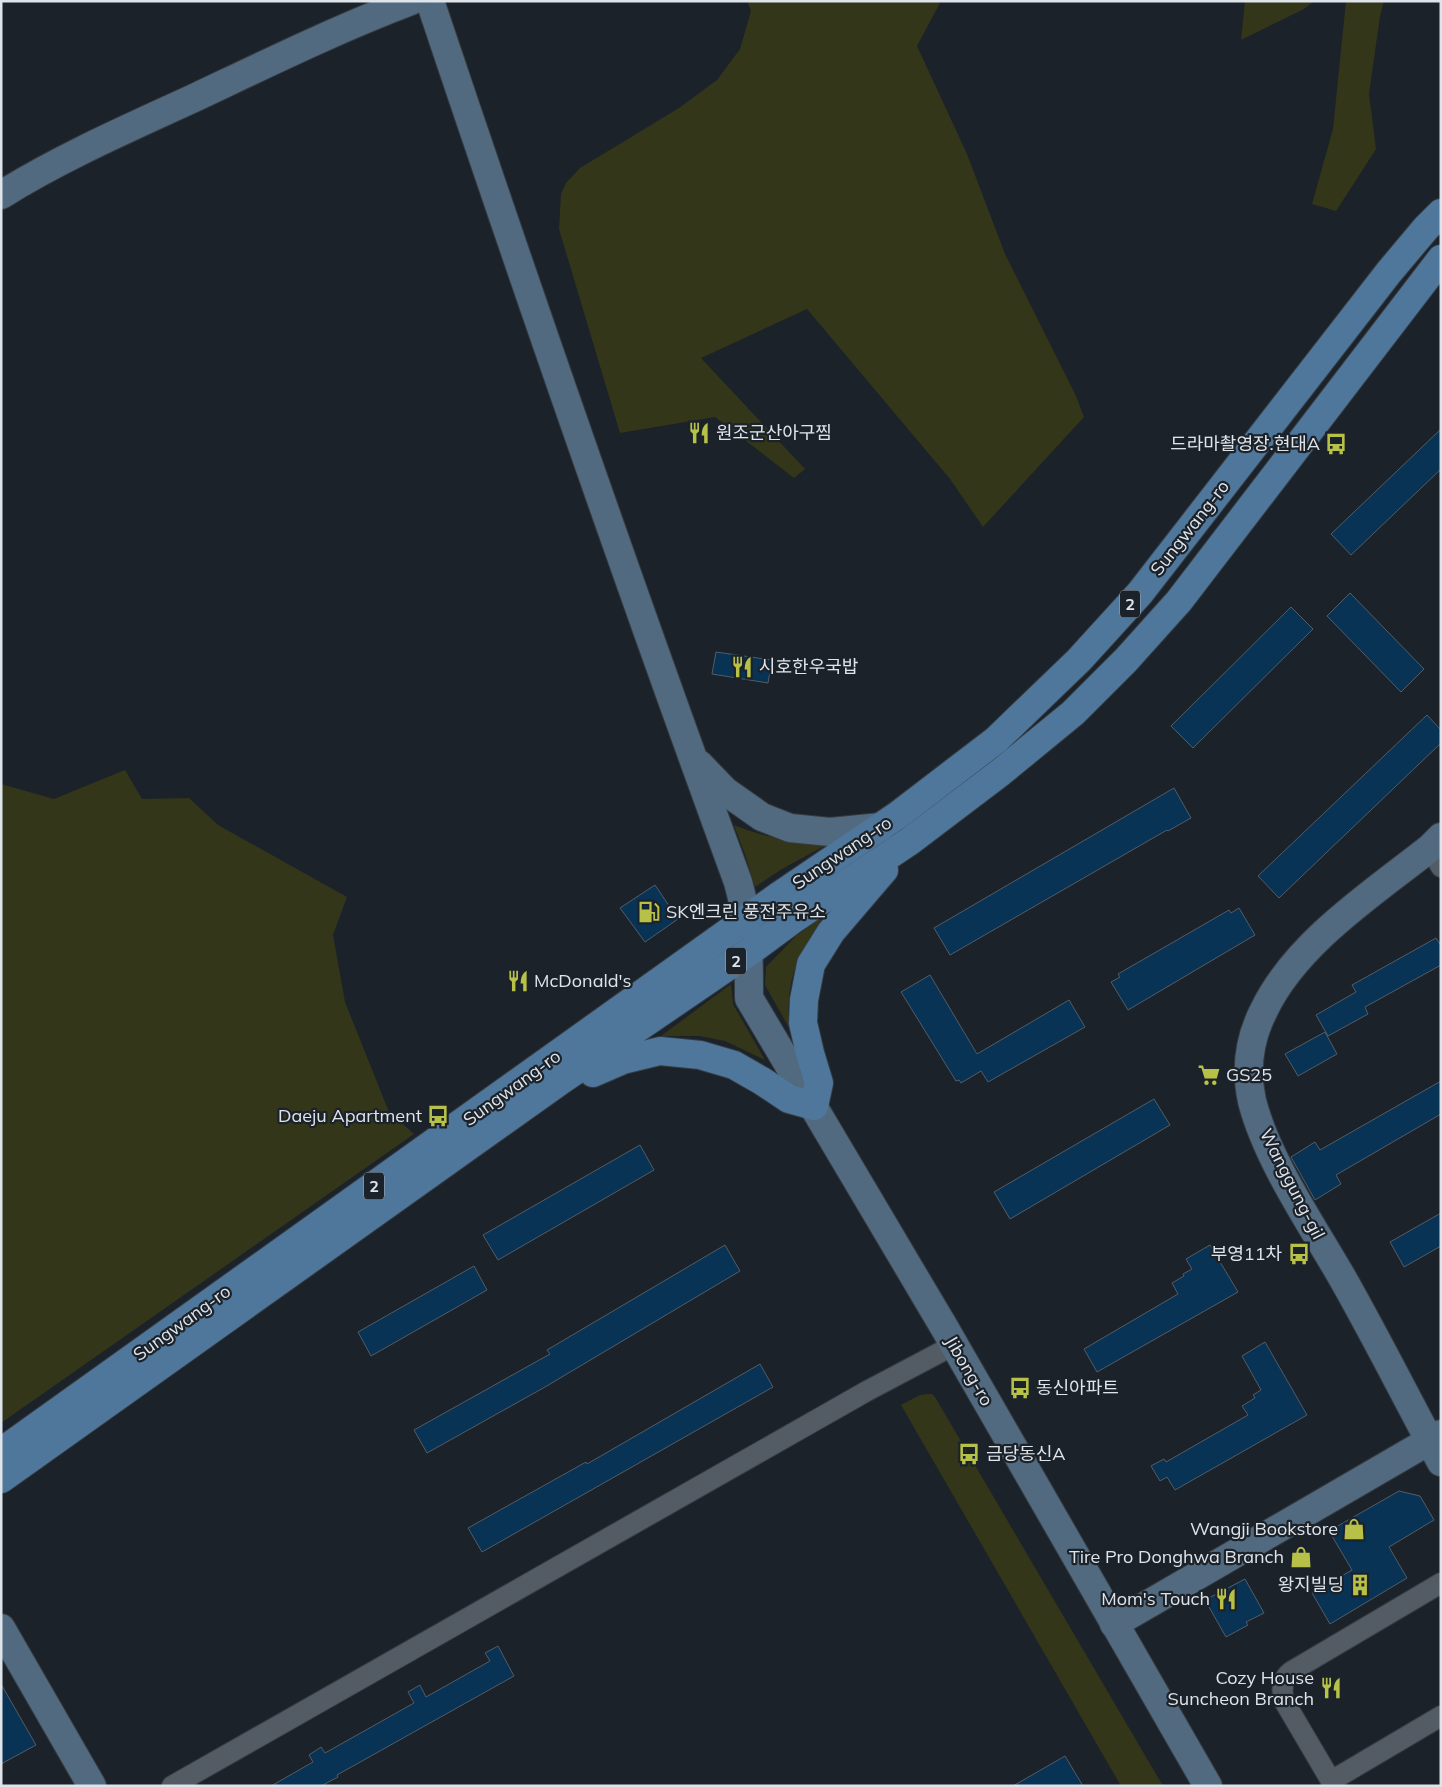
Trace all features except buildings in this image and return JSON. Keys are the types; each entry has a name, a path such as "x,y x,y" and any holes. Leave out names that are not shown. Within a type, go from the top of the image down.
{"main road":[{"name":"Sungwang-ro","path":"1,1452 746,920 881,827 996,740 1085,653 1140,593 1389,272 1441,213"},
{"name":"Sungwang-ro","path":"1,1479 560,1081 749,952 795,918 910,841 1001,772 1073,712 1126,660 1178,601 1441,259"},
{"path":"560,1081 588,1075 623,1060 660,1051 700,1055 734,1065 789,1099 814,1106 819,1083 804,1023 804,1000 811,964 831,932 910,841"}],"street":[{"path":"1,195 33,175 143,122 326,36 412,1"},
{"name":"Jibong-ro","path":"430,1 600,502 738,885 746,920 749,952 749,998 954,1345 1208,1786"},
{"path":"692,756 725,791 762,817 790,828 830,832 881,827"},
{"name":"Wanggung-gil","path":"1437,850 1330,928 1296,962 1263,1010 1248,1055 1248,1073 1252,1101 1278,1166 1437,1445"},
{"path":"172,1786 867,1391 954,1345"},
{"path":"1114,1624 1437,1445"},
{"path":"1441,1582 1292,1671 1286,1677 1282,1688 1284,1700 1332,1783 1441,1716"},
{"path":"1,1628 92,1786"}],"green space":[{"path":"747,1 941,1 917,46 967,154 1005,254 1076,396 1084,417 983,527 950,479 807,309 701,358 805,469 794,478 715,417 620,433 559,229 561,194 566,183 580,168 679,108 717,80 740,49 751,11"},
{"path":"1245,1 1314,1 1304,9 1241,40"},
{"path":"1346,1 1384,1 1380,16 1369,94 1376,149 1336,211 1312,204 1333,129"},
{"path":"125,770 142,799 189,798 218,825 347,897 333,935 345,1002 389,1112 414,1134 1,1423 1,784 54,799"},
{"path":"734,825 779,838 826,845 782,869 755,887"},
{"path":"826,914 802,953 793,974 788,1014 796,1040 765,985 766,967 796,936"},
{"path":"731,984 733,1004 765,1060 725,1041 699,1036 661,1036"},
{"path":"932,1394 1163,1786 1121,1786 901,1405 920,1395"}],"place":[{"name":"원조군산아구찜","path":"699,433"},
{"name":"드라마촬영장.현대A","path":"1336,444"},
{"name":"시호한우국밥","path":"742,667"},
{"name":"SK엔크린 풍전주유소","path":"649,912"},
{"name":"McDonald's","path":"518,981"},
{"name":"GS25","path":"1209,1075"},
{"name":"Daeju Apartment","path":"438,1116"},
{"name":"부영11차","path":"1299,1254"},
{"name":"동신아파트","path":"1020,1388"},
{"name":"금당동신A","path":"969,1454"},
{"name":"Wangji Bookstore","path":"1354,1529"},
{"name":"Tire Pro Donghwa Branch","path":"1301,1557"},
{"name":"왕지빌딩","path":"1360,1585"},
{"name":"Mom's Touch","path":"1226,1599"},
{"name":"Cozy House Suncheon Branch","path":"1331,1688"}]}
